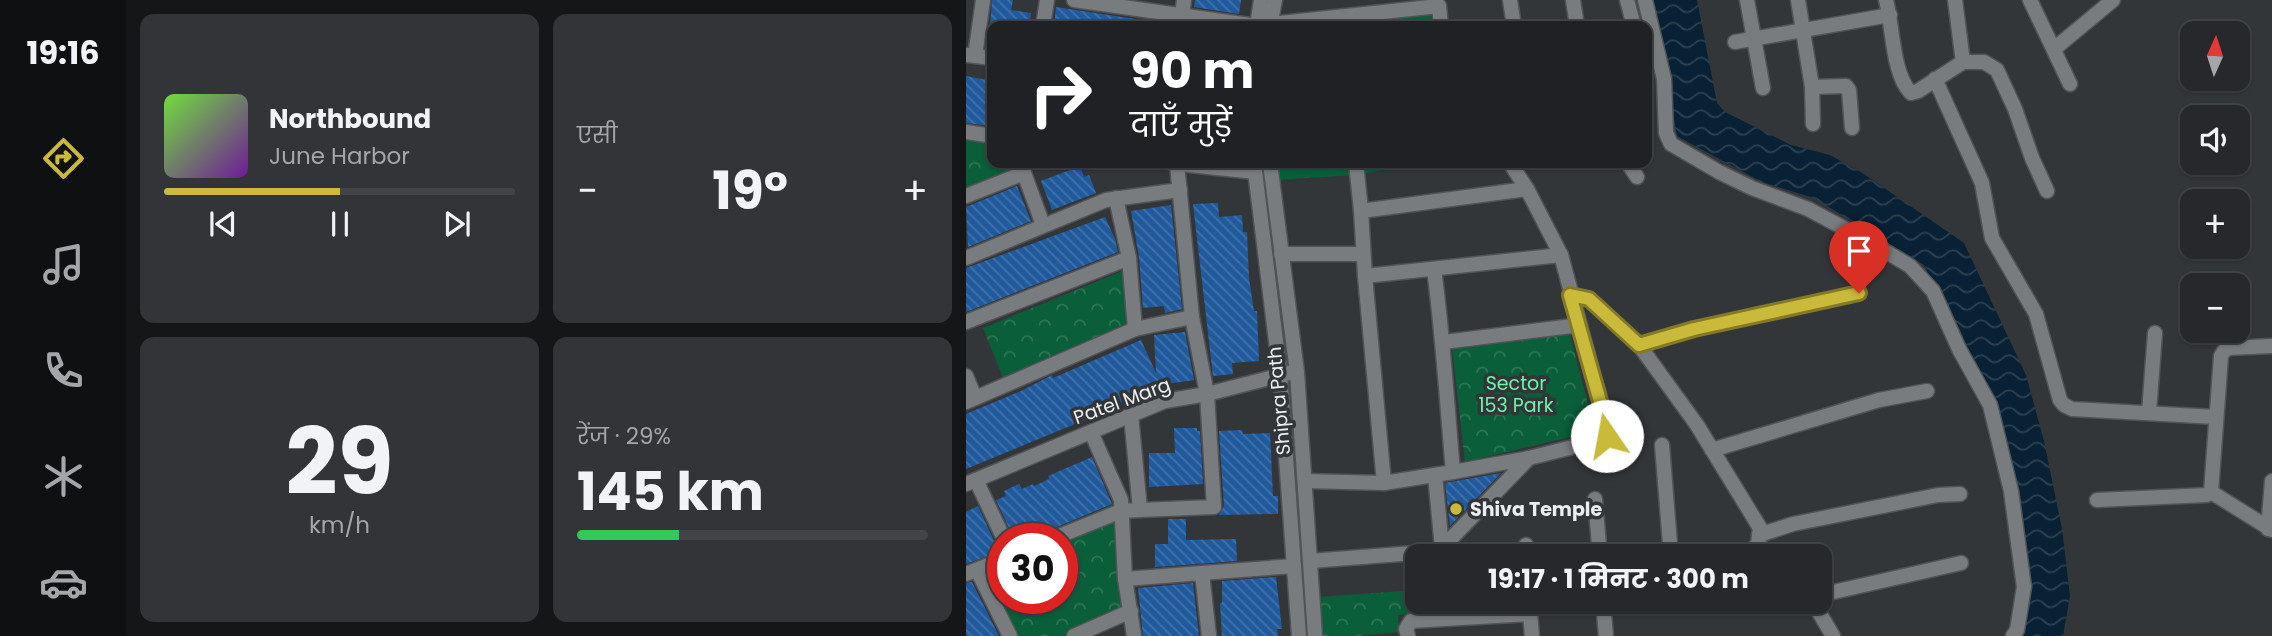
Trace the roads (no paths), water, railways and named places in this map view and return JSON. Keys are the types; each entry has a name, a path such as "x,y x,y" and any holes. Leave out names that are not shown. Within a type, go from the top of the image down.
{"street":[{"path":"971,55 983,0"},
{"path":"1044,21 1047,0"},
{"path":"1074,0 1227,21"},
{"path":"1182,15 1184,0"},
{"path":"1261,0 1263,21"},
{"path":"1266,21 1275,0"},
{"path":"1510,0 1513,21"},
{"path":"1573,0 1576,21"},
{"path":"1627,0 1633,21"},
{"path":"1645,0 1650,21"},
{"path":"1747,0 1763,88"},
{"path":"1798,0 1812,88 1813,124"},
{"path":"1955,0 1963,62"},
{"path":"2030,0 2070,84"},
{"path":"2054,49 2113,0"},
{"path":"1302,21 1438,3 1440,21"},
{"path":"1735,42 1802,31 1888,7 1900,71 1906,88 1911,93 1963,62 1983,62 1997,70 2047,191"},
{"path":"1652,29 1664,79 1666,133 1671,144 1719,172 1808,209 1868,241 1910,266 1933,291 1959,349 1990,405 2008,479 2024,587 2017,630 2013,636"},
{"path":"1935,79 1982,183 1992,238 2036,314 2060,400 2064,405 2073,409 2216,417"},
{"path":"1812,88 1846,86 1849,90 1852,128"},
{"path":"966,132 987,135"},
{"path":"966,196 1023,168 1042,225"},
{"path":"1078,529 1122,511 1214,507 1207,394 1192,317 1180,190 1174,168"},
{"name":"Shipra Path","path":"1255,168 1280,374 1299,636"},
{"name":"Shipra Path","path":"1271,168 1297,372 1315,636"},
{"path":"1357,168 1384,483"},
{"path":"1305,481 1384,483 1529,458 1601,440 1607,436 1561,255 1513,168"},
{"path":"1631,168 1637,177"},
{"path":"1361,211 1527,189"},
{"path":"966,258 1042,225 1116,198 1180,190"},
{"path":"1116,198 1129,258 1136,329"},
{"path":"1281,254 1362,254"},
{"path":"1364,276 1561,255"},
{"path":"966,322 1129,258"},
{"path":"1434,268 1444,342 1453,472"},
{"path":"1639,345 1694,329 1859,293"},
{"path":"1570,295 1589,299 1639,345 1712,450 1760,527 1759,539 1763,544"},
{"path":"966,376 970,400 1136,329 1192,317"},
{"path":"1444,342 1580,325"},
{"path":"2150,412 2155,332"},
{"path":"2211,492 2224,351 2272,341"},
{"name":"Patel Marg","path":"971,482 1165,401 1207,394 1297,372"},
{"path":"1712,450 1879,400 1927,391"},
{"path":"1131,415 1140,510"},
{"path":"1091,432 1121,500 1125,579 1134,636"},
{"path":"1662,445 1670,544"},
{"path":"1446,544 1529,458"},
{"path":"1435,475 1442,544"},
{"path":"2270,530 2272,481"},
{"path":"971,482 995,523"},
{"path":"2097,500 2207,495 2211,492"},
{"path":"2211,492 2270,530"},
{"path":"1755,544 1759,539 1793,524 1900,505 1938,495 1960,494"},
{"path":"1595,499 1599,544"},
{"path":"1310,561 1405,554"},
{"path":"1832,592 1961,563"},
{"path":"1125,579 1294,566"},
{"path":"971,572 1010,636"},
{"path":"1202,573 1209,636"},
{"path":"1074,636 1131,611"},
{"path":"1408,636 1406,629 1411,621 1475,614"},
{"path":"1530,614 1532,636"},
{"path":"1604,614 1606,636"},
{"path":"1820,614 1833,636"}],"water":[{"path":"1651,0 1697,0 1717,103 1725,112 1791,145 1830,155 1864,174 1964,243 2026,375 2044,441 2062,529 2070,596 2063,636 2015,636 2024,584 1985,389 1924,265 1814,198 1762,182 1677,136"}],"place":[{"name":"Shiva Temple","path":"1456,509"}],"park label":[{"name":"Sector 153 Park","path":"1516,394"}]}
